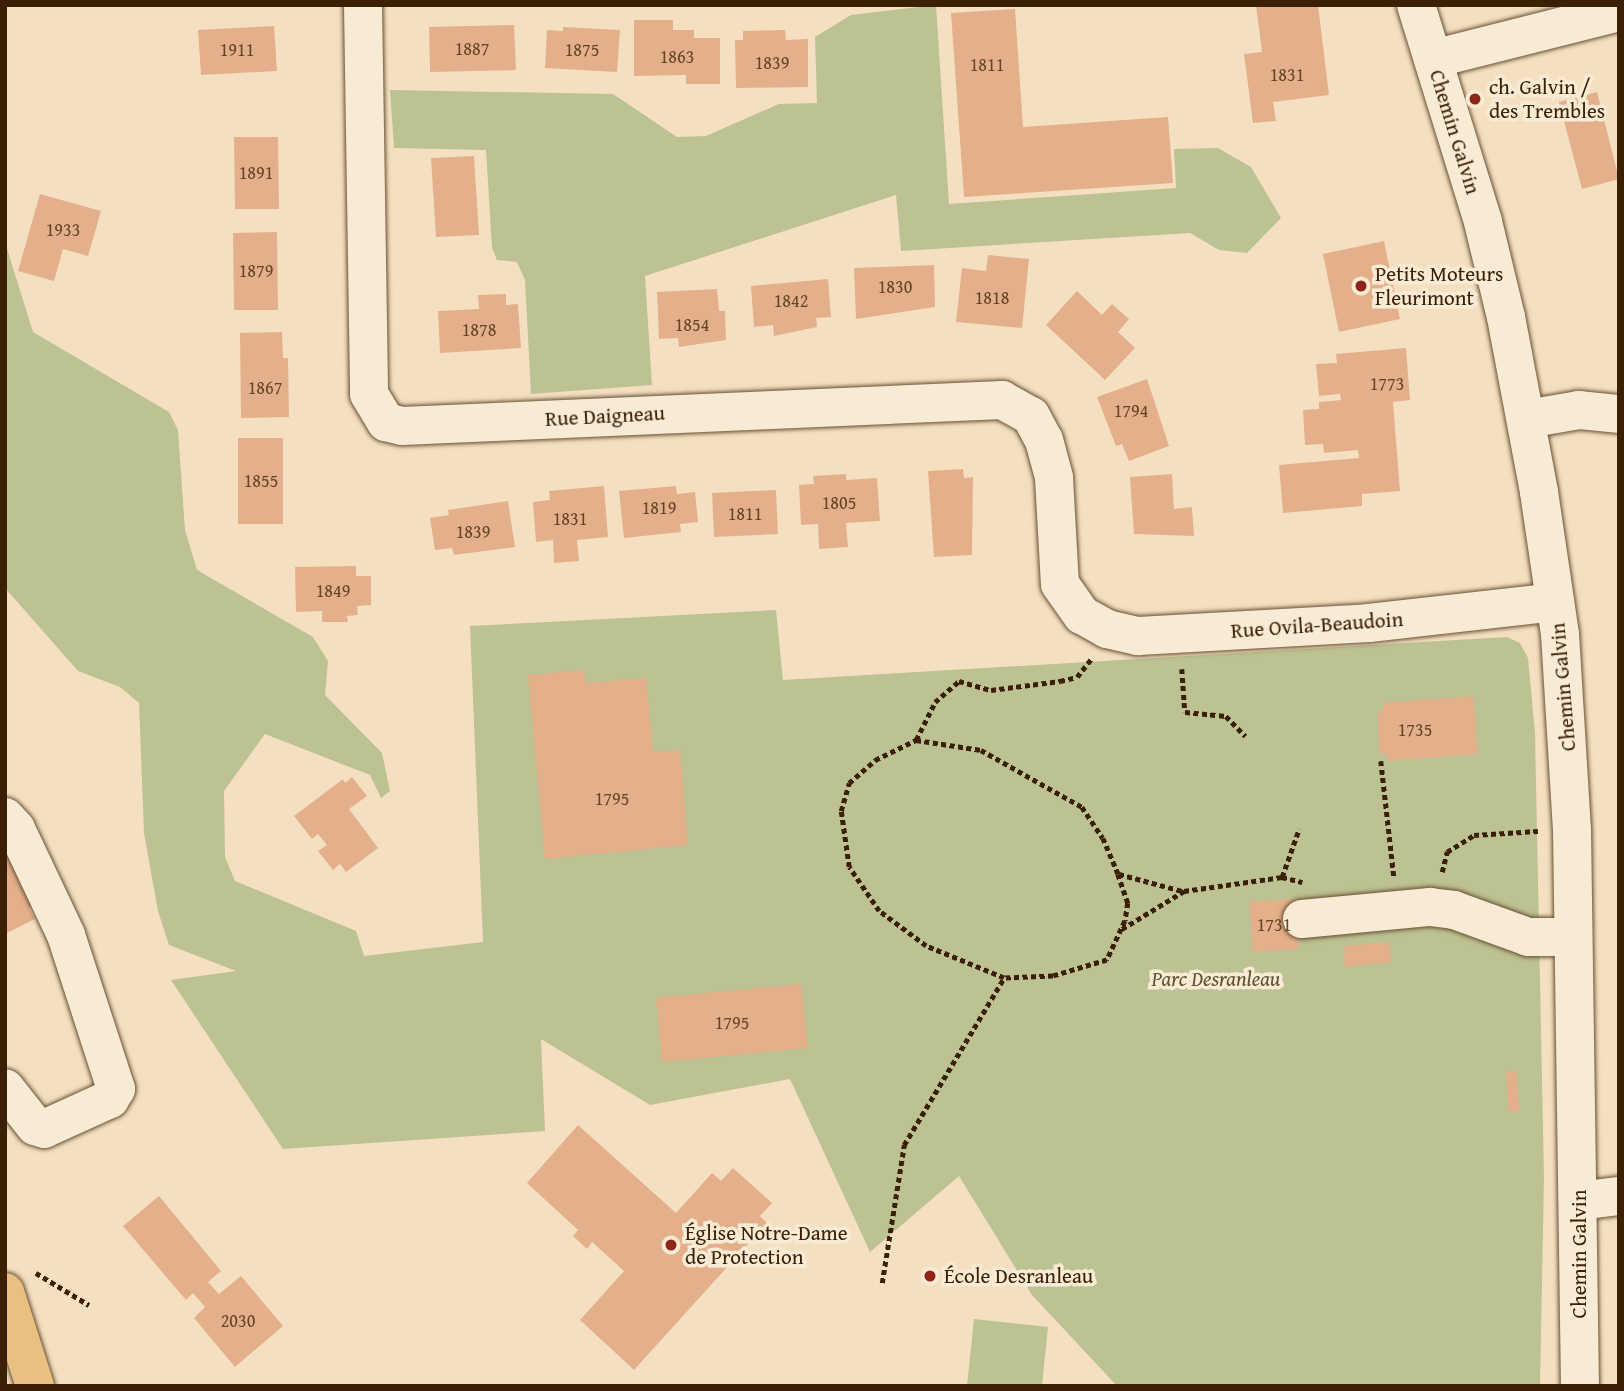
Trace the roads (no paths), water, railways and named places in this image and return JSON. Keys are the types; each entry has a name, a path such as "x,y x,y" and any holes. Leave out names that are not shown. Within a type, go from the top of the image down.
{"main road":[{"path":"17,1281 35,1386"}],"street":[{"name":"Rue Daigneau","path":"363,5 369,394 386,422 402,426 1002,400 1031,416 1044,440 1055,478 1060,584 1094,622"},
{"name":"Chemin Galvin","path":"1416,5 1483,222 1527,419 1555,602 1569,766 1580,1386"},
{"path":"1433,59 1619,12"},
{"path":"1527,419 1579,410 1619,414"},
{"name":"Rue Ovila-Beaudoin","path":"1094,622 1138,636 1355,624 1555,602"},
{"path":"5,817 16,829 66,935 116,1089 110,1099 44,1129 35,1126 5,1088"},
{"path":"1306,902 1454,910 1528,937 1573,936"},
{"path":"1578,1201 1619,1196"}],"place":[{"name":"ch. Galvin / des Trembles","path":"1475,99"},
{"name":"Petits Moteurs Fleurimont","path":"1361,286"},
{"name":"Église Notre-Dame de Protection","path":"671,1245"},
{"name":"École Desranleau","path":"930,1276"}],"park label":[{"name":"Parc Desranleau","path":"1216,979"}]}
